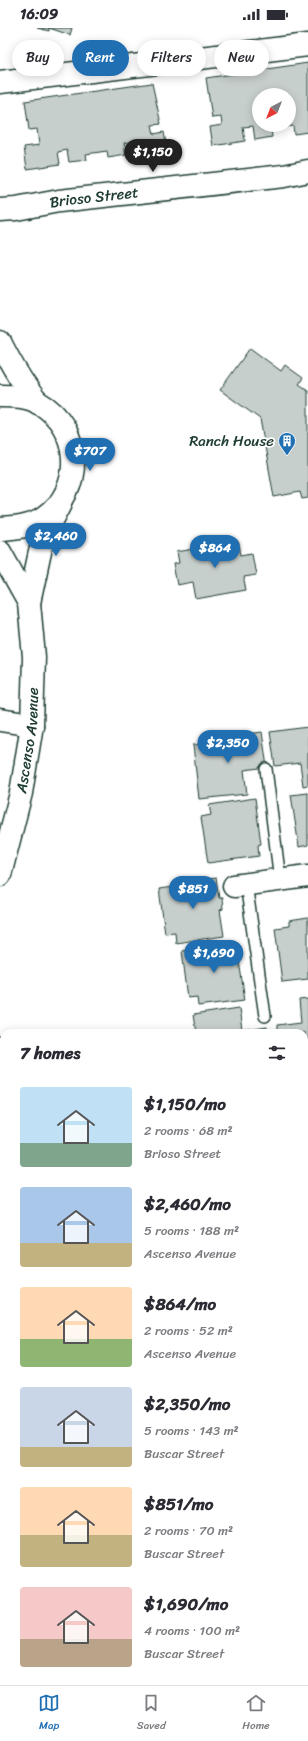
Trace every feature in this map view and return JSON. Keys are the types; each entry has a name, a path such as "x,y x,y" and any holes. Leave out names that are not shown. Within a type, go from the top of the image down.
{"street":[{"path":"0,82 308,45"},
{"name":"Brioso Street","path":"0,210 16,209 67,200 284,176 308,171"},
{"name":"Ascenso Avenue","path":"0,342 23,385 38,403 57,417 69,437 74,459 72,482 43,538 28,603 34,657 32,725 21,793 0,875"},
{"name":"Ascenso Avenue","path":"0,396 16,396 38,403"},
{"name":"Ascenso Avenue","path":"0,529 23,528 44,519 61,503"},
{"name":"Ascenso Avenue","path":"0,551 28,603"},
{"path":"0,720 32,725"},
{"path":"240,885 308,876"}],"lane":[{"path":"266,769 280,880"},
{"path":"240,885 265,1016"}],"building":[{"path":"37,28 49,28 49,31"},
{"path":"49,28 72,28 70,35"},
{"path":"308,63 308,132 294,134 294,132 296,132 296,88 252,88 252,126 243,127 245,141 213,146 210,127 222,125 221,117 212,118 206,78 220,76 269,76 269,69"},
{"path":"152,83 161,124 152,125 154,134 164,132 167,150 135,155 134,142 124,143 126,155 108,158 107,151 86,154 87,160 69,162 67,150 58,152 60,164 27,169 24,147 39,145 37,129 29,130 25,101"},
{"path":"254,132 271,132 272,137 255,140"},
{"name":"Ranch House","path":"250,348 281,371 285,365 303,378 299,384 308,390 308,498 302,499 300,492 274,497 260,419 220,390"},
{"path":"238,541 241,555 252,553 256,575 243,577 246,590 196,599 193,582 177,585 173,564 179,563 177,552"},
{"path":"308,727 308,785 303,786 300,763 275,766 270,732"},
{"path":"262,732 267,767 244,770 247,794 199,799 193,745 208,744 207,740"},
{"path":"308,793 308,845 299,847 291,795"},
{"path":"255,798 261,844 258,845 259,856 208,863 201,817 211,815 209,805"},
{"path":"216,878 219,898 222,898 223,909 220,910 224,936 176,943 175,932 165,933 159,889 173,887 172,884"},
{"path":"308,918 308,979 282,982 275,928 289,926 289,921"},
{"path":"233,941 235,954 238,954 245,1000 198,1006 197,997 188,998 182,951 195,949 195,946"},
{"path":"308,999 308,1029 277,1029 277,1025 301,1022 299,1000"},
{"path":"239,1008 242,1029 195,1029 193,1015"},
{"path":"267,1027 267,1029 254,1029"}],"place":[{"name":"Ranch House","path":"287,456"}]}
